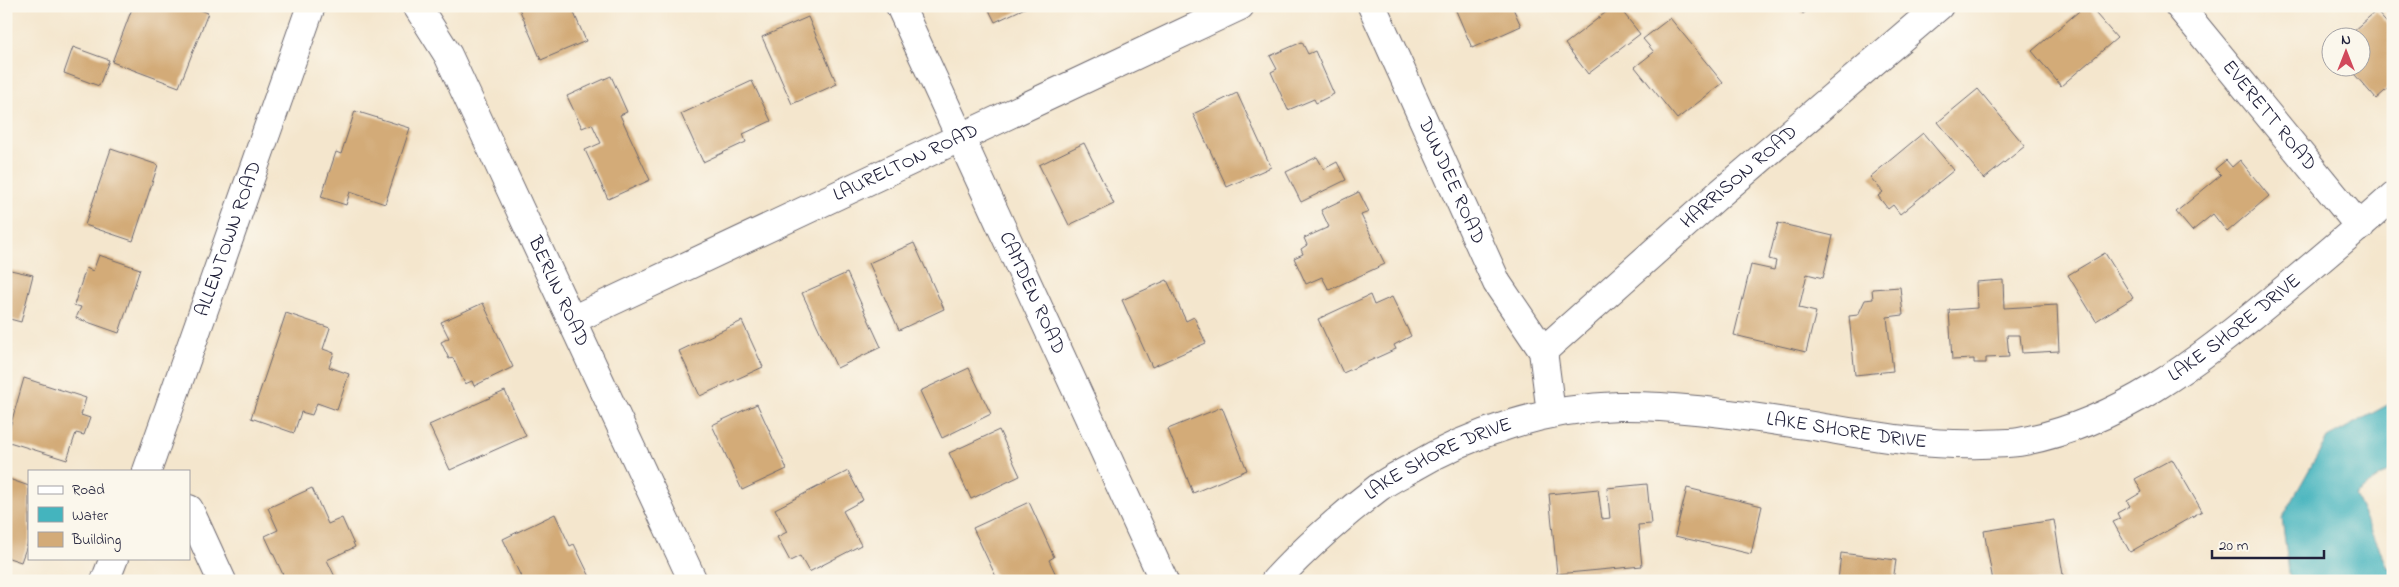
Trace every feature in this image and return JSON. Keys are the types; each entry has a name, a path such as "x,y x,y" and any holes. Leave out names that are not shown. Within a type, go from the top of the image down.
{"street":[{"name":"ALLENTOWN ROAD","path":"148,470 311,6"},
{"name":"BERLIN ROAD","path":"417,6 448,55 693,581"},
{"name":"CAMDEN ROAD","path":"900,6 1164,581"},
{"name":"LAURELTON ROAD","path":"572,320 1240,6"},
{"name":"DUNDEE ROAD","path":"1372,6 1497,283 1543,351"},
{"name":"HARRISON ROAD","path":"1543,351 1717,196 1939,6"},
{"name":"EVERETT ROAD","path":"2179,6 2360,227"},
{"name":"LAKE SHORE DRIVE","path":"1275,581 1290,565 1379,487 1446,448 1488,432 1552,413 1617,406 1676,408 1814,426 1892,440 1950,445 2017,443 2079,426 2123,406 2163,384 2207,353 2360,227 2393,196"},
{"path":"1543,351 1552,413"},
{"path":"158,443 171,470"},
{"path":"190,511 222,581"},
{"path":"105,581 113,560"}],"water":[{"path":"2393,402 2393,468 2355,495 2388,567 2393,568 2393,581 2290,581 2282,518 2327,438"}],"building":[{"path":"133,6 191,6 208,13 179,87 112,62"},
{"path":"518,6 571,6 586,41 541,60"},
{"path":"987,6 1029,6 995,22"},
{"path":"1454,6 1512,6 1521,26 1472,48"},
{"path":"1614,6 1618,6 1640,34 1588,74 1565,44"},
{"path":"1796,6 1812,6 1803,14"},
{"path":"2085,6 2089,6 2117,38 2061,86 2032,51"},
{"path":"2376,11 2393,30 2393,84 2376,99 2358,78 2372,78 2372,28 2356,28"},
{"path":"808,17 837,84 792,104 762,37"},
{"path":"1670,18 1723,83 1677,119 1635,67 1654,52 1643,39"},
{"path":"1302,42 1308,54 1315,51 1334,94 1316,103 1314,99 1288,110 1271,72 1277,69 1270,56"},
{"path":"73,47 109,60 99,86 64,73"},
{"path":"611,76 627,112 620,115 650,180 608,199 585,150 601,143 592,124 582,128 567,96"},
{"path":"752,81 771,121 743,134 746,142 703,162 681,114"},
{"path":"1978,89 2025,146 1984,179 1938,122"},
{"path":"1237,93 1271,167 1227,187 1193,114"},
{"path":"355,111 410,128 385,204 350,192 346,205 321,197 336,152 341,154"},
{"path":"1923,133 1954,170 1900,214 1893,205 1888,209 1878,196 1883,192 1870,177"},
{"path":"1084,143 1114,204 1069,225 1039,165"},
{"path":"111,149 158,165 133,241 85,225"},
{"path":"1317,157 1324,169 1337,162 1346,180 1301,202 1286,172"},
{"path":"2226,160 2232,167 2240,160 2269,196 2227,232 2213,214 2192,231 2176,212 2221,175 2215,169"},
{"path":"1359,192 1369,212 1361,215 1385,264 1329,290 1322,277 1306,284 1294,258 1303,254 1301,249 1307,245 1304,238 1329,227 1321,210"},
{"path":"1778,223 1833,236 1823,278 1807,274 1799,308 1816,312 1806,352 1734,335 1751,265 1774,270 1776,261 1769,259"},
{"path":"914,243 944,309 899,330 869,263"},
{"path":"2105,253 2133,298 2096,321 2068,275"},
{"path":"99,255 140,269 119,333 76,318 81,307 74,305 86,268 93,271"},
{"path":"6,269 33,275 21,322 6,318"},
{"path":"847,273 881,347 837,368 802,293"},
{"path":"1167,280 1186,321 1194,317 1206,343 1152,367 1122,300"},
{"path":"2003,280 2004,308 2057,305 2059,351 2022,353 2020,335 2007,335 2009,357 1986,358 1986,363 1974,363 1974,359 1952,360 1949,310 1977,308 1976,282"},
{"path":"1900,287 1903,315 1887,317 1893,371 1855,375 1849,316 1858,315 1865,300 1873,299 1872,289"},
{"path":"1370,295 1374,305 1392,297 1411,336 1394,345 1396,349 1343,373 1318,319"},
{"path":"483,303 513,367 474,386 472,381 465,384 453,358 449,359 441,342 449,338 441,322"},
{"path":"286,313 330,328 323,349 334,353 329,367 349,374 337,410 317,403 312,415 301,412 294,433 251,418"},
{"path":"742,321 763,367 700,396 679,351"},
{"path":"969,368 991,414 942,438 920,391"},
{"path":"24,378 86,398 81,415 90,418 84,435 76,433 67,460 6,441"},
{"path":"505,391 526,436 450,470 429,425"},
{"path":"757,404 787,469 742,490 712,425"},
{"path":"1222,407 1247,470 1193,493 1168,429"},
{"path":"999,430 1020,476 971,499 949,453"},
{"path":"2172,459 2202,511 2130,552 2113,522 2120,519 2117,513 2130,506 2127,501 2142,492 2135,479"},
{"path":"848,471 863,500 843,511 861,545 809,572 800,556 790,561 777,537 787,532 775,509"},
{"path":"6,478 28,486 28,543 21,562 6,557"},
{"path":"1647,484 1651,524 1638,525 1642,566 1557,574 1549,494 1598,489 1602,519 1610,518 1607,488"},
{"path":"312,488 328,524 342,518 355,547 327,560 337,581 286,581 265,536 278,530 268,508"},
{"path":"1687,488 1762,506 1751,554 1675,536"},
{"path":"1029,502 1054,557 1049,560 1059,581 998,581 973,528"},
{"path":"555,514 570,546 574,544 592,581 523,581 503,539"},
{"path":"2054,520 2064,581 1993,581 1984,531"},
{"path":"1841,553 1896,560 1893,581 1838,581"}]}
